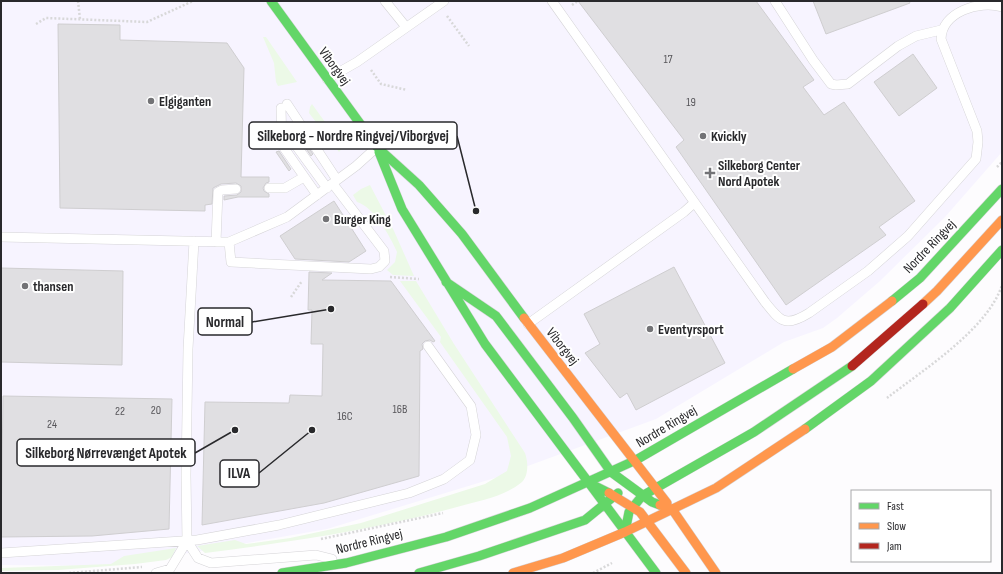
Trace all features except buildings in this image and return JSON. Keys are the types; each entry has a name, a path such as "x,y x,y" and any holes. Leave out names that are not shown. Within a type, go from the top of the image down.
{"main road":[{"name":"Viborgvej","path":"271,1 377,147 419,185 462,234 528,324 636,460 716,573"},
{"name":"Viborgvej","path":"377,147 402,209 485,344 656,573"},
{"name":"Nordre Ringvej","path":"282,573 346,563 446,537 530,508 636,460 747,394 832,347 874,316 920,278 1002,189"},
{"path":"625,532 626,522 632,507 642,496 655,487 754,432 855,364 937,291 1002,220"},
{"path":"513,573 564,558 625,532 716,488 805,429 871,381 950,308 1002,250"},
{"path":"446,282 496,316 573,418 611,472 642,496 661,506 672,509"},
{"path":"419,573 479,556 584,520 616,496 630,478 636,460"},
{"path":"588,483 616,496 640,512 686,573"}],"lane":[{"path":"385,1 406,27"},
{"path":"327,79 357,62 444,1"},
{"path":"552,1 693,198 694,203 778,319 783,321 799,319 825,303 868,271 908,236 976,159 978,142 977,131 941,39 941,30"},
{"path":"775,1 813,60 832,84 836,85 848,84 898,46 916,36 941,30 954,15 975,4 991,3 1002,7"},
{"path":"317,195 282,145 281,125 284,106 332,184"},
{"path":"229,242 231,262 371,269 379,267 385,261 384,251 332,184 281,125"},
{"path":"1,237 229,242 287,218 377,147"},
{"path":"269,188 285,188 304,177"},
{"path":"216,242 218,192 222,190 236,189"},
{"path":"528,324 684,212 694,203"},
{"path":"194,241 188,349 186,476 187,541 198,558 211,563 316,555 346,563"},
{"path":"1,553 174,543 197,540 279,525 409,493 444,479 470,460 476,435 471,406 428,346"},
{"path":"156,573 170,569 187,541"}],"path":[{"path":"78,1 80,19"},
{"path":"36,24 46,18 147,22 193,1"},
{"path":"448,18 469,46"},
{"path":"375,75 381,84 407,90"}],"shaded area":[{"path":"1,1 1002,1 1002,152 945,217 880,281 837,318 823,328 784,342 656,419 498,477 327,529 202,551 104,566 1,565"}],"green space":[{"path":"263,37 266,37 297,82 278,86 276,82 274,63"},
{"path":"312,104 343,147 339,152 309,113"},
{"path":"370,185 394,231 414,276 393,275 387,270 395,262 397,252 381,223 369,210 357,202 353,195"},
{"path":"400,281 416,281 454,344 525,453 527,468 526,476 522,482 499,495 395,522 363,529 205,553 197,546 235,540 246,544 290,538 361,523 485,484 507,471 511,456 507,437 440,342 441,337"},
{"path":"176,548 172,557 166,560 58,570 1,571 1,568 111,564 124,556"}],"traffic: fast":[{"path":"271,1 377,147 419,185 462,234 524,318"},
{"path":"379,152 402,209 485,344 589,483 609,493"},
{"path":"892,301 920,278 1002,189"},
{"path":"805,429 871,381 950,308 1002,250"},
{"path":"446,282 496,316 573,418 611,472 652,502 660,505"},
{"path":"625,532 629,512 642,496 754,432 852,366"},
{"path":"282,573 346,563 446,537 530,508 636,460 793,369"},
{"path":"589,483 656,573"},
{"path":"419,573 479,556 585,520 618,493"}],"traffic: slow":[{"path":"923,304 937,291 1002,220"},
{"path":"793,369 832,347 892,301"},
{"path":"524,318 667,503"},
{"path":"625,532 716,488 805,429"},
{"path":"609,493 640,512 686,573"},
{"path":"660,505 672,509 716,573"},
{"path":"513,573 563,558 625,532"}],"traffic: jam":[{"path":"852,366 923,304"}],"place":[{"name":"Elgiganten","path":"151,101"},
{"name":"Kvickly","path":"703,136"},
{"name":"Silkeborg Center Nord Apotek","path":"710,173"},
{"name":"Silkeborg - Nordre Ringvej/Viborgvej","path":"476,211"},
{"name":"Burger King","path":"326,219"},
{"name":"thansen","path":"25,286"},
{"name":"Normal","path":"331,309"},
{"name":"Eventyrsport","path":"650,329"},
{"name":"Silkeborg Nørrevænget Apotek","path":"235,430"},
{"name":"ILVA","path":"312,430"}]}
